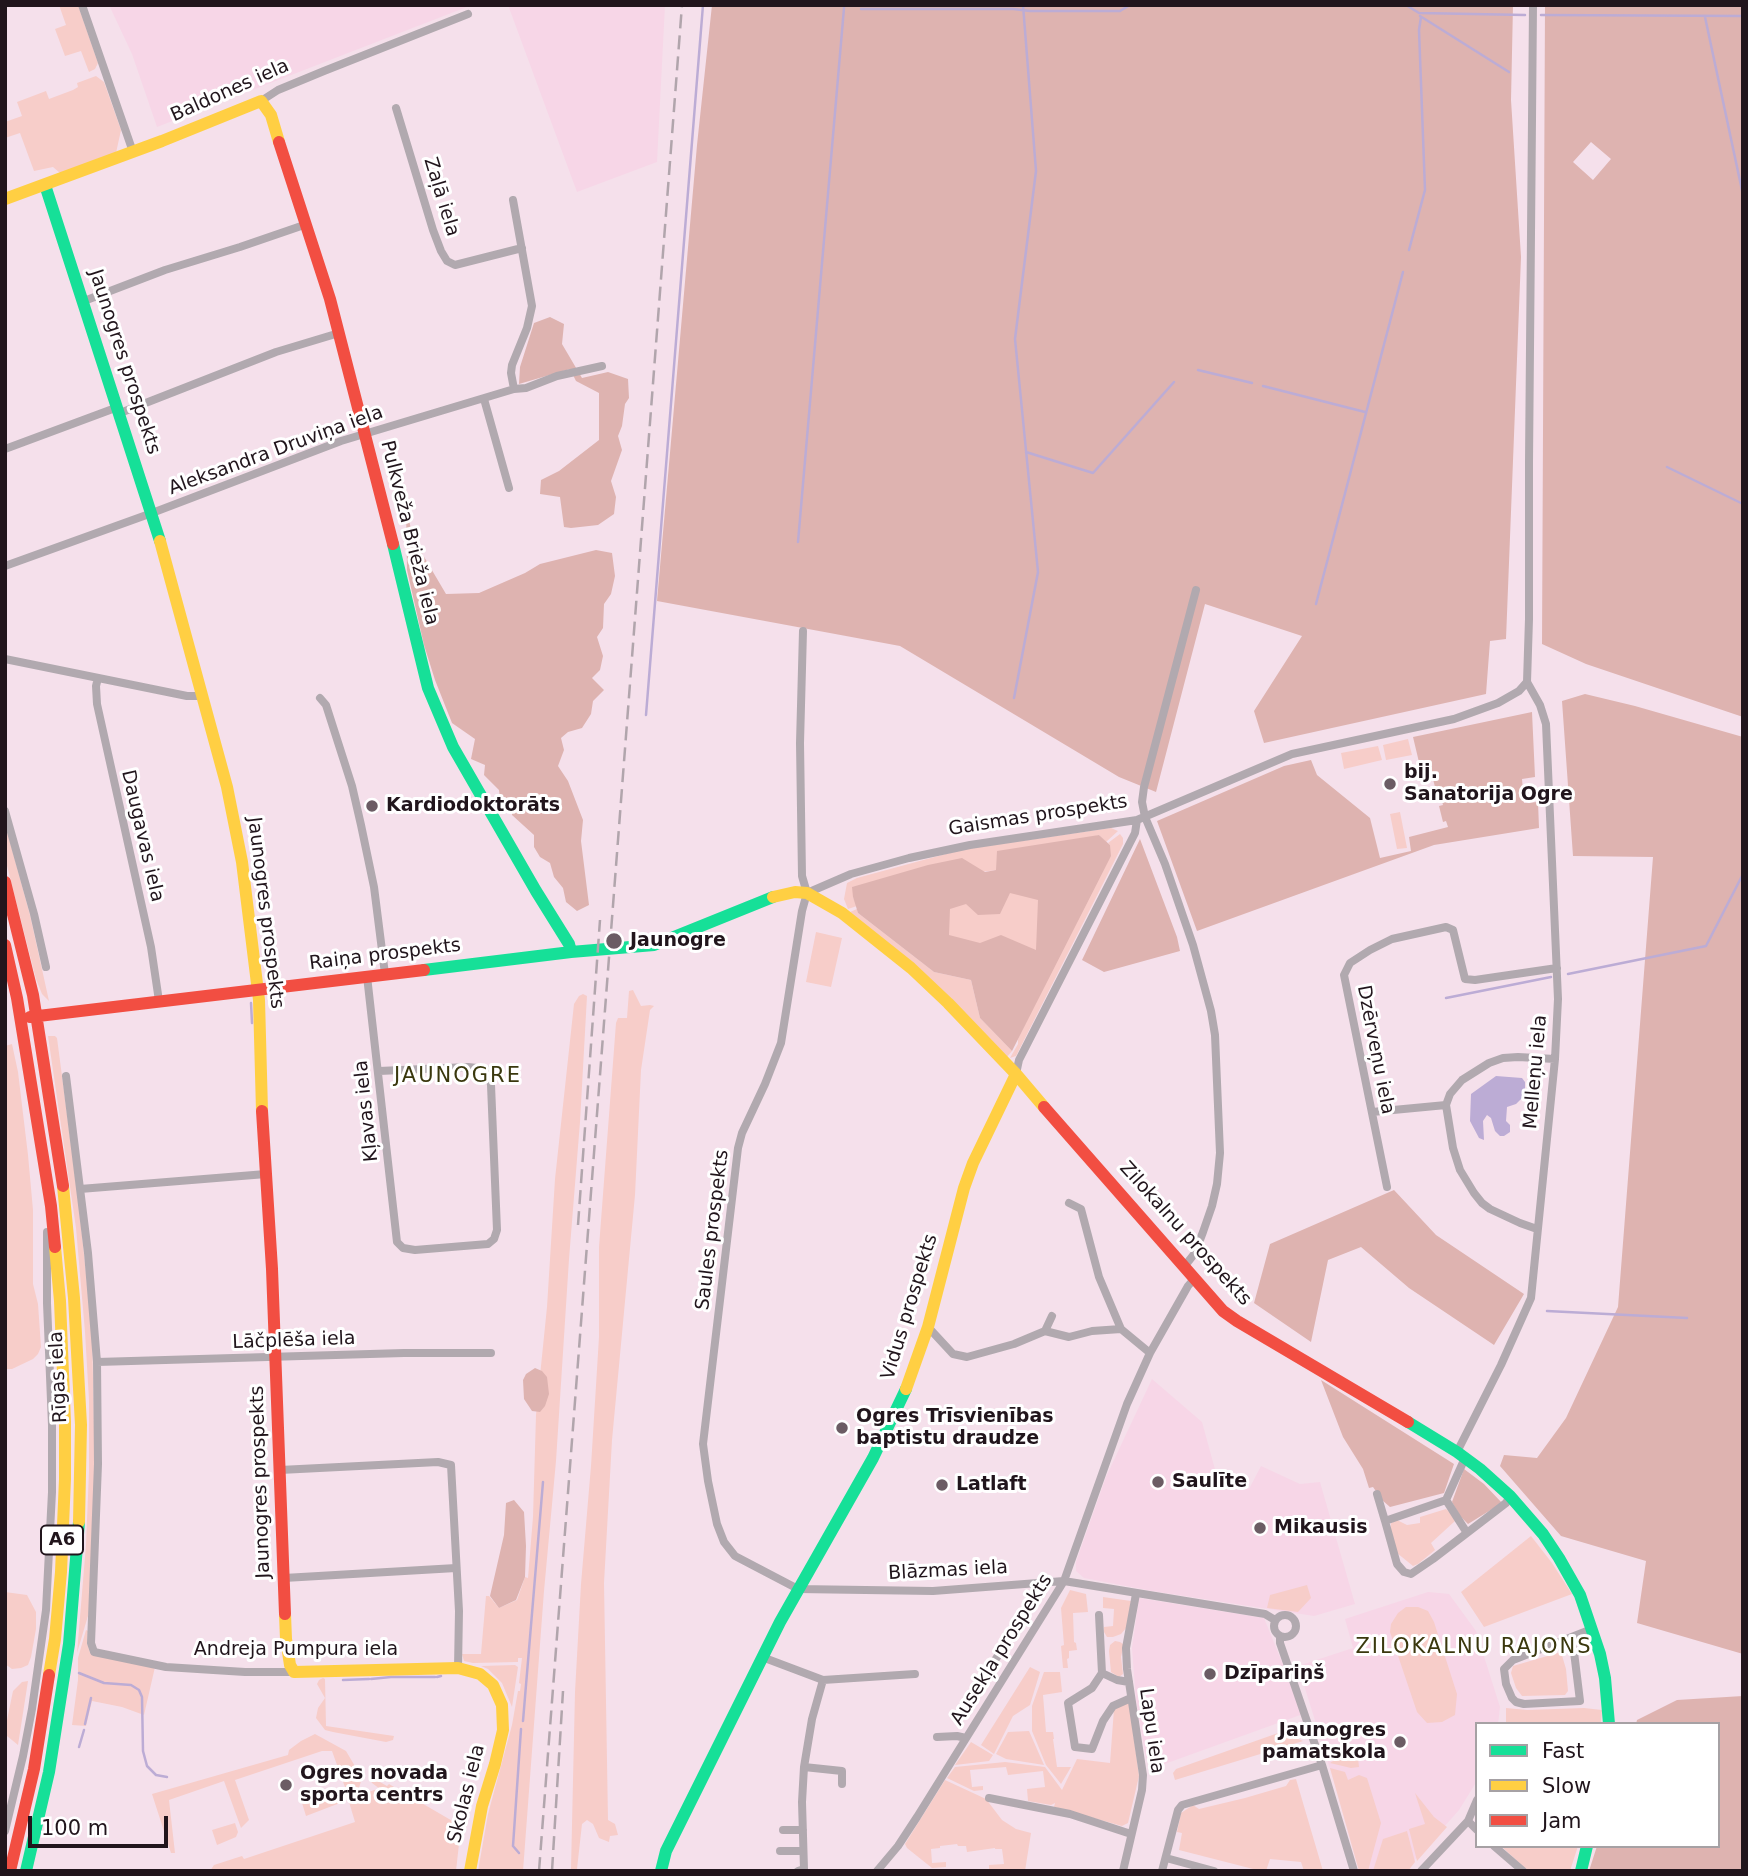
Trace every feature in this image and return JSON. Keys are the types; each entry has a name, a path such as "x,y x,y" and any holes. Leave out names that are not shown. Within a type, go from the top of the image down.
{"main road":[{"name":"Baldones iela","path":"5,199 261,101"},
{"name":"Pulkveža Brieža iela","path":"261,101 271,115 339,333 385,509 421,664 436,709 453,747 569,944 571,952"},
{"name":"Jaunogres prospekts","path":"45,185 152,513 236,829 258,989 287,1653 294,1672"},
{"name":"Rīgas iela","path":"5,882 33,995 64,1191 82,1425 79,1527 69,1644 45,1793 26,1871"},
{"name":"Gaismas prospekts","path":"670,939 771,898 795,892 807,893"},
{"name":"Zilokalnu prospekts","path":"807,893 842,913 907,965 948,1003 1016,1074 1223,1311 1461,1455 1510,1496 1559,1558 1580,1595 1605,1678 1609,1722"},
{"name":"Raiņa prospekts","path":"20,1018 571,952 634,948 670,939"},
{"name":"Rīgas iela","path":"5,945 20,1018 51,1206 60,1301 65,1479 55,1639 34,1769 10,1871"},
{"name":"Vidus prospekts","path":"661,1871 666,1851 762,1657 797,1589 873,1458 902,1399 928,1327 969,1176 1016,1074"},
{"path":"49,1191 64,1191"},
{"name":"Andreja Pumpura iela","path":"294,1672 458,1668"},
{"name":"Skolas iela","path":"458,1668 480,1674 493,1685 502,1705 503,1715 500,1745 482,1807 470,1871"},
{"path":"1581,1871 1587,1848"}],"street":[{"path":"82,5 133,152"},
{"path":"1527,682 1533,5"},
{"name":"Baldones iela","path":"261,101 278,90 468,14"},
{"name":"Zaļā iela","path":"396,108 433,230 447,261 455,265 522,248"},
{"path":"513,200 532,306 527,328 512,365 514,390"},
{"path":"84,301 165,270 306,224"},
{"path":"5,449 276,352 339,333"},
{"name":"Aleksandra Druviņa iela","path":"5,566 365,433 526,388 557,376 602,366"},
{"path":"484,399 509,488"},
{"path":"1184,1267 1195,1253 1217,1184 1220,1153 1215,1035 1188,927 1161,854 1141,818 1144,787 1196,590"},
{"name":"Saules prospekts","path":"797,1589 735,1556 724,1542 711,1499 703,1444 738,1148 741,1133 781,1043 807,893 803,876 800,743 803,631"},
{"path":"5,659 187,696 202,695"},
{"name":"Daugavas iela","path":"98,678 97,704 149,938 159,1001"},
{"name":"Gaismas prospekts","path":"807,893 850,874 909,858 958,847 1141,818 1292,754 1454,719 1498,703 1519,691 1527,682"},
{"name":"Melleņu iela","path":"1446,1500 1461,1455 1531,1298 1555,1059 1557,968 1546,724 1540,705 1527,682"},
{"path":"320,698 326,705 359,815 374,887 385,974"},
{"path":"5,811 46,967"},
{"name":"Vidus prospekts","path":"1016,1074 1019,1060 1141,818"},
{"name":"Dzērveņu iela","path":"1387,1187 1345,975 1350,963 1392,939 1447,927 1452,930 1465,979 1475,980 1557,968"},
{"name":"Kļavas iela","path":"368,976 397,1242 403,1248 415,1250 488,1244 494,1239 497,1230 491,1084 486,1069 480,1067 379,1071"},
{"path":"1537,1228 1490,1209 1477,1198 1460,1170 1453,1148 1446,1105 1450,1094 1462,1080 1489,1063 1517,1057 1555,1059"},
{"name":"Rīgas iela","path":"66,1076 91,1275 97,1362 98,1464 91,1643 94,1651"},
{"path":"1373,1112 1446,1105"},
{"path":"80,1189 266,1174"},
{"path":"1069,1203 1081,1209 1099,1277 1121,1329 1150,1353"},
{"path":"5,1831 30,1721 46,1610 52,1492 46,1251 51,1206"},
{"name":"Ausekļa prospekts","path":"877,1871 898,1846 1064,1581 1114,1437 1150,1353 1194,1279"},
{"path":"1045,1331 1052,1316"},
{"path":"928,1327 953,1354 967,1357 1014,1344 1045,1331 1069,1337 1092,1331 1121,1329"},
{"name":"Lāčplēša iela","path":"97,1362 492,1353"},
{"path":"280,1470 438,1462 451,1465 459,1611 458,1668"},
{"path":"1377,1494 1397,1564 1404,1572 1412,1574 1506,1503 1510,1496"},
{"path":"1385,1521 1446,1500 1467,1533"},
{"path":"284,1578 456,1568"},
{"name":"Blāzmas iela","path":"797,1589 933,1591 1064,1581 1265,1614 1275,1620"},
{"path":"992,1665 1045,1582"},
{"name":"Lapu iela","path":"1123,1871 1143,1775 1130,1698 1126,1648 1136,1594"},
{"path":"1099,1615 1102,1673 1092,1688 1068,1703 1075,1747 1092,1749 1102,1721 1112,1706 1130,1698"},
{"path":"1284,1615 1298,1618 1296,1629 1287,1637 1276,1634 1273,1629 1275,1620 1284,1615"},
{"path":"1570,1638 1580,1701 1524,1704 1516,1702 1506,1684 1504,1669 1513,1660 1592,1629"},
{"path":"1280,1637 1354,1871"},
{"name":"Andreja Pumpura iela","path":"94,1651 166,1667 294,1672"},
{"path":"762,1657 823,1680 915,1674"},
{"path":"1102,1673 1129,1682"},
{"path":"802,1870 804,1767 812,1719 823,1680"},
{"path":"937,1737 966,1738"},
{"path":"1162,1871 1178,1810 1182,1805 1322,1765"},
{"path":"804,1767 842,1772 842,1784"},
{"path":"989,1798 1070,1814 1131,1834"},
{"path":"1421,1871 1468,1821 1475,1805"},
{"path":"1468,1821 1475,1828"},
{"path":"783,1830 803,1830"},
{"path":"1496,1848 1523,1871"},
{"path":"780,1851 803,1851"},
{"path":"1166,1858 1214,1871"}],"shaded area":[{"path":"59,5 78,5 98,63 95,69 89,72 81,51 65,56 55,29 66,25"},
{"path":"109,5 472,5 157,127 132,54"},
{"path":"508,5 665,5 657,162 577,192"},
{"path":"712,5 1513,5 1511,100 1521,257 1506,639 1490,641 1486,694 1264,743 1254,711 1302,636 1205,604 1156,792 1119,777 900,646 657,601"},
{"path":"1545,5 1743,5 1743,717 1586,664 1542,644","holes":["1591,142 1611,159 1593,180 1573,162"]},
{"path":"96,76 104,82 121,130 116,153 60,173 53,167 34,171 20,133 5,138 5,122 22,116 17,102 46,91 49,99 73,90 78,87 77,83"},
{"path":"550,317 564,324 562,344 582,378 608,372 628,379 629,398 625,404 618,436 622,450 611,481 616,497 614,514 598,525 564,527 560,497 540,494 541,480 559,471 599,440 599,393 576,381 570,369 519,384 520,367 534,323"},
{"path":"406,507 413,538 446,594 479,593 540,564 596,550 612,553 615,576 611,594 604,604 603,628 597,637 603,656 600,670 592,678 604,690 593,701 591,714 582,728 568,732 561,738 564,750 558,766 568,781 583,820 581,841 589,905 577,911 566,902 563,888 554,877 550,863 540,857 534,847 534,835 512,815 508,802 500,798 499,790 484,775 485,765 471,759 475,739 452,723 424,645 407,570"},
{"path":"1585,694 1743,737 1743,1654 1637,1623 1646,1561 1561,1536 1500,1466 1504,1455 1537,1458 1566,1418 1618,1307 1653,857 1573,856 1562,701"},
{"path":"1532,712 1535,777 1522,779 1524,803 1538,802 1539,828 1434,845 1197,931 1157,821 1284,766 1311,760 1317,775 1370,818 1380,858 1411,851 1409,837 1448,827 1446,821 1443,822 1439,806 1443,805 1433,779 1423,779 1413,737"},
{"path":"1408,739 1412,755 1386,760 1383,745"},
{"path":"1378,746 1382,760 1344,769 1341,753"},
{"path":"1400,812 1407,848 1397,849 1390,814"},
{"path":"5,824 30,915 49,1001 42,994 36,979 5,858"},
{"path":"1111,828 1118,831 1106,842 1099,835 997,870 853,887 857,906 848,909 844,899 847,883 857,878 927,859 965,849"},
{"path":"1120,834 1123,844 1016,1056 1010,1058 1110,845 1108,843"},
{"path":"1099,835 1110,845 1111,856 1012,1051 980,1018 971,980 934,972 858,913 852,887 962,858 985,872 996,870 997,851","holes":["1010,893 1038,900 1036,950 1001,935 980,943 949,935 950,909 966,904 978,915 1000,914"]},
{"path":"1140,839 1180,951 1104,972 1082,960"},
{"path":"1036,882 1052,924 1023,997 999,986 897,888"},
{"path":"857,909 858,913 934,972 971,980 980,1018 1012,1051 1007,1057 850,912"},
{"path":"816,932 842,938 831,987 806,982"},
{"path":"633,990 641,1006 654,1006 650,1010 641,1070 635,1195 612,1440 604,1583 608,1820 615,1824 618,1835 610,1836 609,1842 599,1838 593,1824 587,1820 582,1824 577,1869 571,1869 575,1692 599,1337 599,1247 616,1023 618,1018 627,1018 629,991"},
{"path":"583,994 587,996 580,1122 523,1871 478,1871 488,1814 520,1691 522,1658 518,1658 518,1662 473,1663 464,1661 462,1654 481,1654 486,1596 499,1608 517,1600 525,1577 528,1578 536,1415 547,1307 555,1179 574,1004"},
{"path":"48,1036 57,1038 92,1332 95,1474 90,1609 77,1653 86,1545 89,1400 76,1228"},
{"path":"12,1044 28,1155 33,1210 33,1284 38,1304 41,1347 33,1359 12,1369 5,1369 5,1046"},
{"path":"1496,1076 1522,1078 1525,1082 1525,1095 1516,1104 1507,1107 1506,1121 1510,1125 1510,1132 1504,1136 1495,1131 1491,1118 1487,1115 1483,1121 1484,1140 1479,1138 1470,1121 1471,1094"},
{"path":"1394,1190 1436,1235 1524,1294 1494,1345 1409,1288 1361,1247 1328,1260 1311,1342 1254,1303 1270,1244"},
{"path":"535,1368 547,1377 549,1394 540,1412 532,1411 524,1399 523,1380 526,1374"},
{"path":"1152,1379 1202,1422 1216,1473 1249,1489 1261,1466 1300,1484 1320,1482 1355,1604 1314,1616 1152,1591 1084,1578 1076,1571 1076,1562 1106,1477"},
{"path":"1321,1380 1454,1464 1444,1493 1390,1507 1382,1500 1373,1487 1369,1488 1363,1469 1343,1437"},
{"path":"1464,1469 1484,1484 1502,1503 1468,1524 1452,1502"},
{"path":"514,1500 524,1512 525,1577 516,1600 499,1608 490,1596 504,1535 506,1503"},
{"path":"1446,1509 1455,1521 1431,1543 1435,1550 1413,1566 1397,1553 1390,1533 1391,1523 1397,1520 1407,1525 1420,1523 1420,1517"},
{"path":"1531,1536 1572,1594 1484,1627 1461,1592"},
{"path":"1307,1585 1311,1598 1298,1612 1267,1608 1270,1595"},
{"path":"1070,1590 1086,1594 1088,1612 1073,1613 1074,1642 1077,1650 1069,1651 1068,1668 1063,1668 1061,1608"},
{"path":"5,1592 27,1595 36,1612 31,1657 28,1665 21,1668 12,1669 5,1664"},
{"name":"Jaunogres pamatskola","path":"1428,1592 1449,1594 1476,1631 1500,1707 1498,1722 1475,1722 1475,1784 1459,1810 1405,1871 1362,1871 1298,1666 1353,1648 1345,1619"},
{"path":"1103,1597 1131,1601 1127,1627 1121,1634 1113,1637 1107,1637 1104,1627 1113,1626 1114,1609 1103,1608"},
{"name":"Dzīpariņš","path":"1139,1598 1264,1618 1303,1714 1159,1766 1146,1758 1136,1700 1132,1648"},
{"path":"1406,1607 1418,1607 1428,1611 1457,1694 1455,1715 1442,1722 1427,1723 1417,1712 1390,1632 1391,1624 1398,1613"},
{"path":"86,1630 90,1653 155,1667 144,1715 92,1701 86,1726 72,1725 78,1658"},
{"path":"1115,1641 1123,1644 1123,1674 1119,1677 1111,1672 1109,1651 1110,1645"},
{"path":"1561,1652 1566,1669 1568,1691 1565,1695 1522,1696 1511,1673 1513,1666"},
{"path":"481,1666 518,1667 512,1707 502,1683"},
{"path":"1030,1667 1040,1672 1030,1705 1013,1716 994,1754 981,1745"},
{"path":"1044,1672 1060,1672 1062,1692 1043,1695 1046,1732 1053,1732 1057,1767 1071,1767 1061,1784 1046,1765 1032,1731 1032,1706"},
{"path":"325,1679 326,1726 394,1736 393,1740 386,1742 325,1730 316,1718 318,1708 325,1698 317,1684"},
{"path":"28,1681 18,1745 7,1736 5,1730 13,1691 22,1682"},
{"path":"1743,1696 1743,1871 1589,1871 1596,1848 1720,1848 1720,1722 1636,1722 1677,1700"},
{"path":"1129,1701 1139,1776 1128,1823 1122,1826 1054,1807 1055,1803 1051,1805 1028,1801 1027,1789 1045,1787 1043,1771 1008,1775 1006,1767 970,1770 972,1787 983,1786 983,1790 974,1791 947,1778 955,1767 1005,1762 1045,1767 1062,1790 1077,1759 1110,1763 1114,1709"},
{"path":"1506,1708 1602,1710 1601,1722 1506,1722"},
{"path":"1029,1731 1044,1765 1006,1759 996,1754 1008,1732"},
{"path":"1281,1732 1303,1741 1175,1780 1173,1773 1176,1769"},
{"path":"315,1734 346,1751 362,1778 359,1788 346,1790 332,1751 322,1751 235,1780 249,1820 241,1828 224,1781 169,1800 175,1853 171,1853 152,1794 288,1755 289,1750"},
{"path":"971,1742 993,1755 989,1761 955,1765"},
{"path":"1357,1749 1359,1767 1330,1763 1350,1750"},
{"path":"1330,1768 1345,1772 1348,1780 1359,1775 1367,1778 1381,1823 1368,1871 1359,1871"},
{"path":"369,1778 387,1786 389,1784 461,1826 456,1871 210,1871 214,1865 242,1856 244,1859 355,1822 349,1802 351,1799 374,1790 384,1792 372,1783"},
{"path":"1296,1779 1323,1871 1304,1871 1301,1862 1270,1859 1266,1871 1261,1871 1179,1850 1182,1833 1177,1832 1181,1813 1193,1805 1199,1809 1245,1798 1286,1786 1290,1780"},
{"path":"945,1780 986,1799 1002,1820 1016,1829 1031,1833 1025,1871 989,1871 989,1865 1004,1864 1002,1849 967,1852 966,1846 957,1844 940,1846 931,1849 932,1863 946,1862 946,1867 932,1868 907,1848 905,1844"},
{"path":"336,1791 340,1803 306,1816 302,1803"},
{"path":"1415,1793 1434,1817 1447,1827 1417,1861 1409,1829 1425,1824"},
{"path":"235,1823 238,1832 236,1837 217,1845 212,1830"},
{"path":"1407,1831 1415,1862 1408,1871 1373,1871 1383,1839"},
{"path":"1503,1848 1577,1848 1570,1871 1528,1871"}],"waterway":[{"path":"646,715 703,5"},
{"path":"1014,698 1038,572 1015,339 1036,171 1023,5"},
{"path":"861,9 1120,11 1130,5"},
{"path":"1406,5 1419,13 1525,15"},
{"path":"798,542 844,8"},
{"path":"1541,15 1743,16"},
{"path":"1420,16 1509,72"},
{"path":"1409,250 1425,190 1419,30 1421,17"},
{"path":"1705,17 1743,195"},
{"path":"1316,604 1403,272"},
{"path":"1198,370 1252,383"},
{"path":"1026,452 1093,473 1174,382"},
{"path":"1263,386 1365,412"},
{"path":"1667,467 1743,504"},
{"path":"1568,974 1706,946 1743,874"},
{"path":"1446,998 1551,977"},
{"path":"251,1003 252,1023"},
{"path":"1547,1311 1687,1318"},
{"path":"523,1721 543,1482"},
{"path":"79,1673 104,1683 131,1685 139,1690 142,1697 143,1751 147,1766 156,1775 167,1777"},
{"path":"437,1677 441,1676"},
{"path":"391,1677 435,1677"},
{"path":"371,1679 391,1677"},
{"path":"343,1680 369,1679"},
{"path":"85,1724 91,1698"},
{"path":"519,1853 513,1846 521,1729"},
{"path":"79,1747 84,1730"}],"railway":[{"path":"539,1871 682,5"},
{"path":"578,1225 600,920"},
{"path":"552,1871 563,1691"}],"traffic: fast":[{"path":"45,185 160,541"},
{"path":"393,544 428,688 453,747 569,944 571,952"},
{"path":"424,970 654,945 773,897"},
{"path":"661,1871 666,1851 780,1622 873,1458 906,1389"},
{"path":"1408,1422 1480,1469 1510,1496 1543,1534 1580,1595 1600,1654 1609,1722"},
{"path":"26,1871 49,1772 69,1644 79,1522"},
{"path":"1581,1871 1587,1848"}],"traffic: slow":[{"path":"5,199 261,101 271,115 279,142"},
{"path":"160,541 227,787 242,862 259,1000 262,1111"},
{"path":"773,897 795,892 807,893 842,913 911,968 948,1003 1044,1107"},
{"path":"906,1389 928,1327 964,1188 973,1163 1016,1074"},
{"path":"63,1186 74,1298 81,1425 79,1522"},
{"path":"49,1675 61,1572 65,1479 60,1301 55,1247"},
{"path":"285,1614 290,1665 294,1672 458,1668 480,1674 493,1685 502,1705 503,1730 482,1806 470,1871"}],"traffic: jam":[{"path":"279,142 330,299 393,544"},
{"path":"5,882 33,995 63,1186"},
{"path":"5,945 17,998 51,1206 55,1247"},
{"path":"30,1017 424,970"},
{"path":"1044,1107 1223,1311 1408,1422"},
{"path":"262,1111 272,1269 285,1614"},
{"path":"10,1871 34,1769 49,1675"}],"place":[{"name":"bij. Sanatorija Ogre","path":"1390,784"},
{"name":"Kardiodoktorāts","path":"372,806"},
{"name":"Jaunogre","path":"614,941"},
{"name":"Ogres Trīsvienības baptistu draudze","path":"842,1428"},
{"name":"Saulīte","path":"1158,1482"},
{"name":"Latlaft","path":"942,1485"},
{"name":"Mikausis","path":"1260,1528"},
{"name":"Dzīpariņš","path":"1210,1674"},
{"name":"Jaunogres pamatskola","path":"1400,1742"},
{"name":"Ogres novada sporta centrs","path":"286,1785"}],"district":[{"name":"JAUNOGRE","path":"458,1077"},
{"name":"ZILOKALNU RAJONS","path":"1474,1648"}]}
